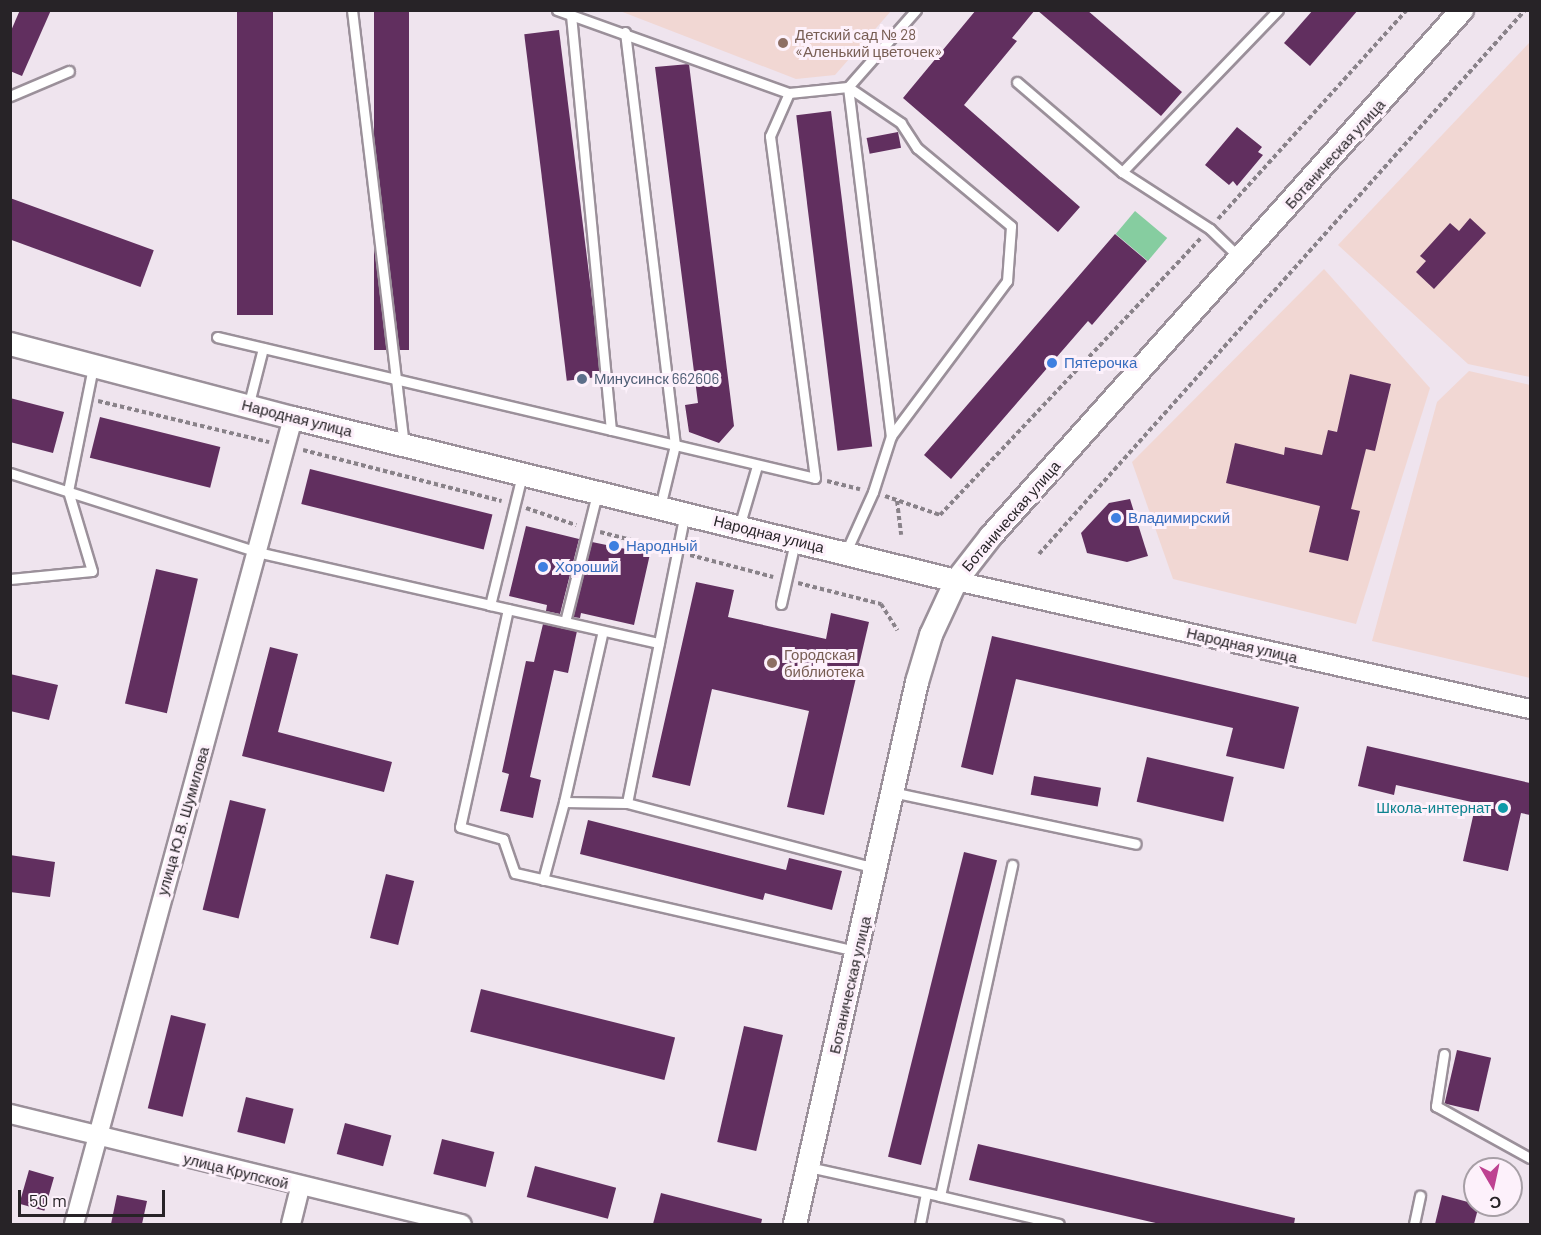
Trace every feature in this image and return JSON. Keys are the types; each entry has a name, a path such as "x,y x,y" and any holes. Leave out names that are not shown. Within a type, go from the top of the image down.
{"street":[{"name":"Ботаническая улица","path":"795,1224 922,663 956,581 991,536 1242,259 1462,10"},
{"name":"Народная улица","path":"10,344 248,407 522,472 956,581 1530,709"},
{"name":"улица Ю.В. Шумилова","path":"74,1224 95,1136 293,418"},
{"name":"улица Крупской","path":"10,1114 300,1187 462,1224"},
{"path":"291,1224 300,1187"}],"lane":[{"path":"352,10 404,444"},
{"path":"557,10 625,32 789,93 848,87 901,123 916,148 1011,226 1007,281 891,436 873,492 845,554"},
{"path":"891,436 848,87 916,10"},
{"path":"1122,172 1278,10"},
{"path":"571,15 611,430"},
{"path":"625,32 675,445 660,507"},
{"path":"10,96 69,71"},
{"path":"1017,82 1122,172 1210,229 1242,259"},
{"path":"217,337 815,478 770,136 789,93"},
{"path":"248,407 263,348"},
{"path":"10,579 92,571 68,491 93,366"},
{"path":"739,527 757,466"},
{"path":"490,605 522,472"},
{"path":"10,473 257,552 658,644"},
{"path":"565,622 597,491"},
{"path":"627,802 685,513"},
{"path":"781,604 795,541"},
{"path":"508,609 460,827 504,839 515,873 858,952"},
{"path":"543,880 564,802 603,631"},
{"path":"892,792 1136,844"},
{"path":"564,802 627,802 876,868"},
{"path":"940,1196 1012,865"},
{"path":"1444,1054 1436,1106 1530,1158"},
{"path":"809,1167 1059,1224"},
{"path":"920,1224 926,1194"},
{"path":"1414,1224 1420,1196"}],"path":[{"path":"940,516 1210,229 1407,10"},
{"path":"1039,554 1525,10"},
{"path":"897,501 901,535"}],"shaded area":[{"name":"Детский сад № 28 «Аленький цветочек»","path":"620,11 891,11 835,75 796,79"},
{"path":"1530,42 1530,377 1468,364 1338,245"},
{"path":"1324,269 1430,388 1356,624 1173,579 1132,462"},
{"path":"1469,371 1530,385 1530,678 1372,641 1437,402"}],"green space":[{"path":"1135,211 1167,238 1148,261 1116,234"}],"building":[{"path":"20,10 51,10 22,76 10,71 10,33"},
{"path":"237,10 273,10 273,315 237,315"},
{"path":"374,10 409,10 409,350 374,350"},
{"path":"976,10 1035,10 1012,38 1017,41 964,105 1080,207 1058,232 903,98"},
{"path":"1037,10 1087,10 1182,92 1161,116"},
{"path":"1313,10 1358,10 1310,66 1284,43"},
{"path":"559,30 602,376 567,381 524,34"},
{"path":"689,64 734,426 719,443 689,432 685,405 698,403 655,67"},
{"path":"831,111 872,446 837,451 796,115"},
{"path":"1237,127 1262,147 1258,152 1263,155 1237,186 1233,181 1229,185 1205,165"},
{"path":"898,132 901,148 870,154 867,138"},
{"path":"10,198 154,250 140,287 10,240"},
{"path":"1470,218 1486,233 1434,289 1416,272 1426,261 1420,256 1450,223 1459,231"},
{"path":"1115,234 1147,261 1092,325 1088,321 951,479 924,455"},
{"path":"1350,374 1391,384 1375,451 1366,449 1351,509 1360,511 1348,561 1309,552 1320,506 1226,483 1235,443 1284,455 1285,447 1322,455 1328,430 1337,432"},
{"path":"10,398 64,412 53,453 10,442"},
{"path":"100,417 220,447 210,488 90,458"},
{"path":"310,469 492,514 484,549 301,504"},
{"name":"Владимирский","path":"1130,499 1148,556 1127,562 1087,553 1081,533 1109,503"},
{"name":"Хороший","path":"526,526 579,539 560,614 546,611 547,605 509,596"},
{"path":"592,542 650,554 634,625 581,613 580,618 573,617"},
{"path":"156,569 198,579 167,713 125,703"},
{"path":"696,582 734,590 728,617 826,639 831,613 869,622 824,815 787,807 809,711 712,689 690,786 652,777"},
{"path":"543,624 577,631 568,673 554,670 530,777 541,780 533,818 500,811 509,774 502,772 526,661 534,662"},
{"path":"992,636 1299,707 1284,769 1226,756 1233,728 1016,679 993,775 961,767"},
{"path":"270,647 298,654 278,732 392,762 384,792 242,756"},
{"path":"10,674 58,685 49,720 10,711"},
{"name":"Школа-интернат","path":"1367,746 1530,783 1530,815 1521,813 1508,871 1463,861 1476,803 1396,785 1394,795 1358,786"},
{"path":"1147,757 1234,777 1223,822 1137,802"},
{"path":"1034,776 1101,788 1098,807 1031,795"},
{"path":"230,800 266,809 239,919 203,910"},
{"path":"588,820 786,870 789,858 842,871 832,910 765,893 763,900 580,854"},
{"path":"964,852 997,860 921,1165 888,1157"},
{"path":"10,855 55,862 50,897 10,892"},
{"path":"386,874 414,881 398,945 370,938"},
{"path":"481,989 675,1037 664,1080 470,1032"},
{"path":"171,1015 206,1024 183,1117 148,1108"},
{"path":"744,1026 783,1035 756,1151 717,1142"},
{"path":"1457,1050 1491,1058 1479,1111 1445,1104"},
{"path":"246,1097 294,1109 285,1144 237,1132"},
{"path":"345,1123 391,1135 383,1166 337,1154"},
{"path":"442,1139 494,1152 486,1187 433,1174"},
{"path":"978,1144 1295,1218 1294,1224 1160,1224 969,1180"},
{"path":"535,1166 616,1188 608,1219 527,1197"},
{"path":"29,1170 54,1177 44,1211 19,1204"},
{"path":"661,1193 762,1219 761,1224 653,1224"},
{"path":"117,1195 147,1201 142,1224 111,1224"},
{"path":"1442,1195 1463,1201 1463,1217 1476,1217 1474,1224 1435,1224"}],"place":[{"name":"Детский сад № 28 «Аленький цветочек»","path":"783,43"},
{"name":"Пятерочка","path":"1052,363"},
{"name":"Минусинск 662606","path":"582,379"},
{"name":"Владимирский","path":"1116,518"},
{"name":"Народный","path":"614,546"},
{"name":"Хороший","path":"543,567"},
{"name":"Городская библиотека","path":"772,663"},
{"name":"Школа-интернат","path":"1503,808"}]}
